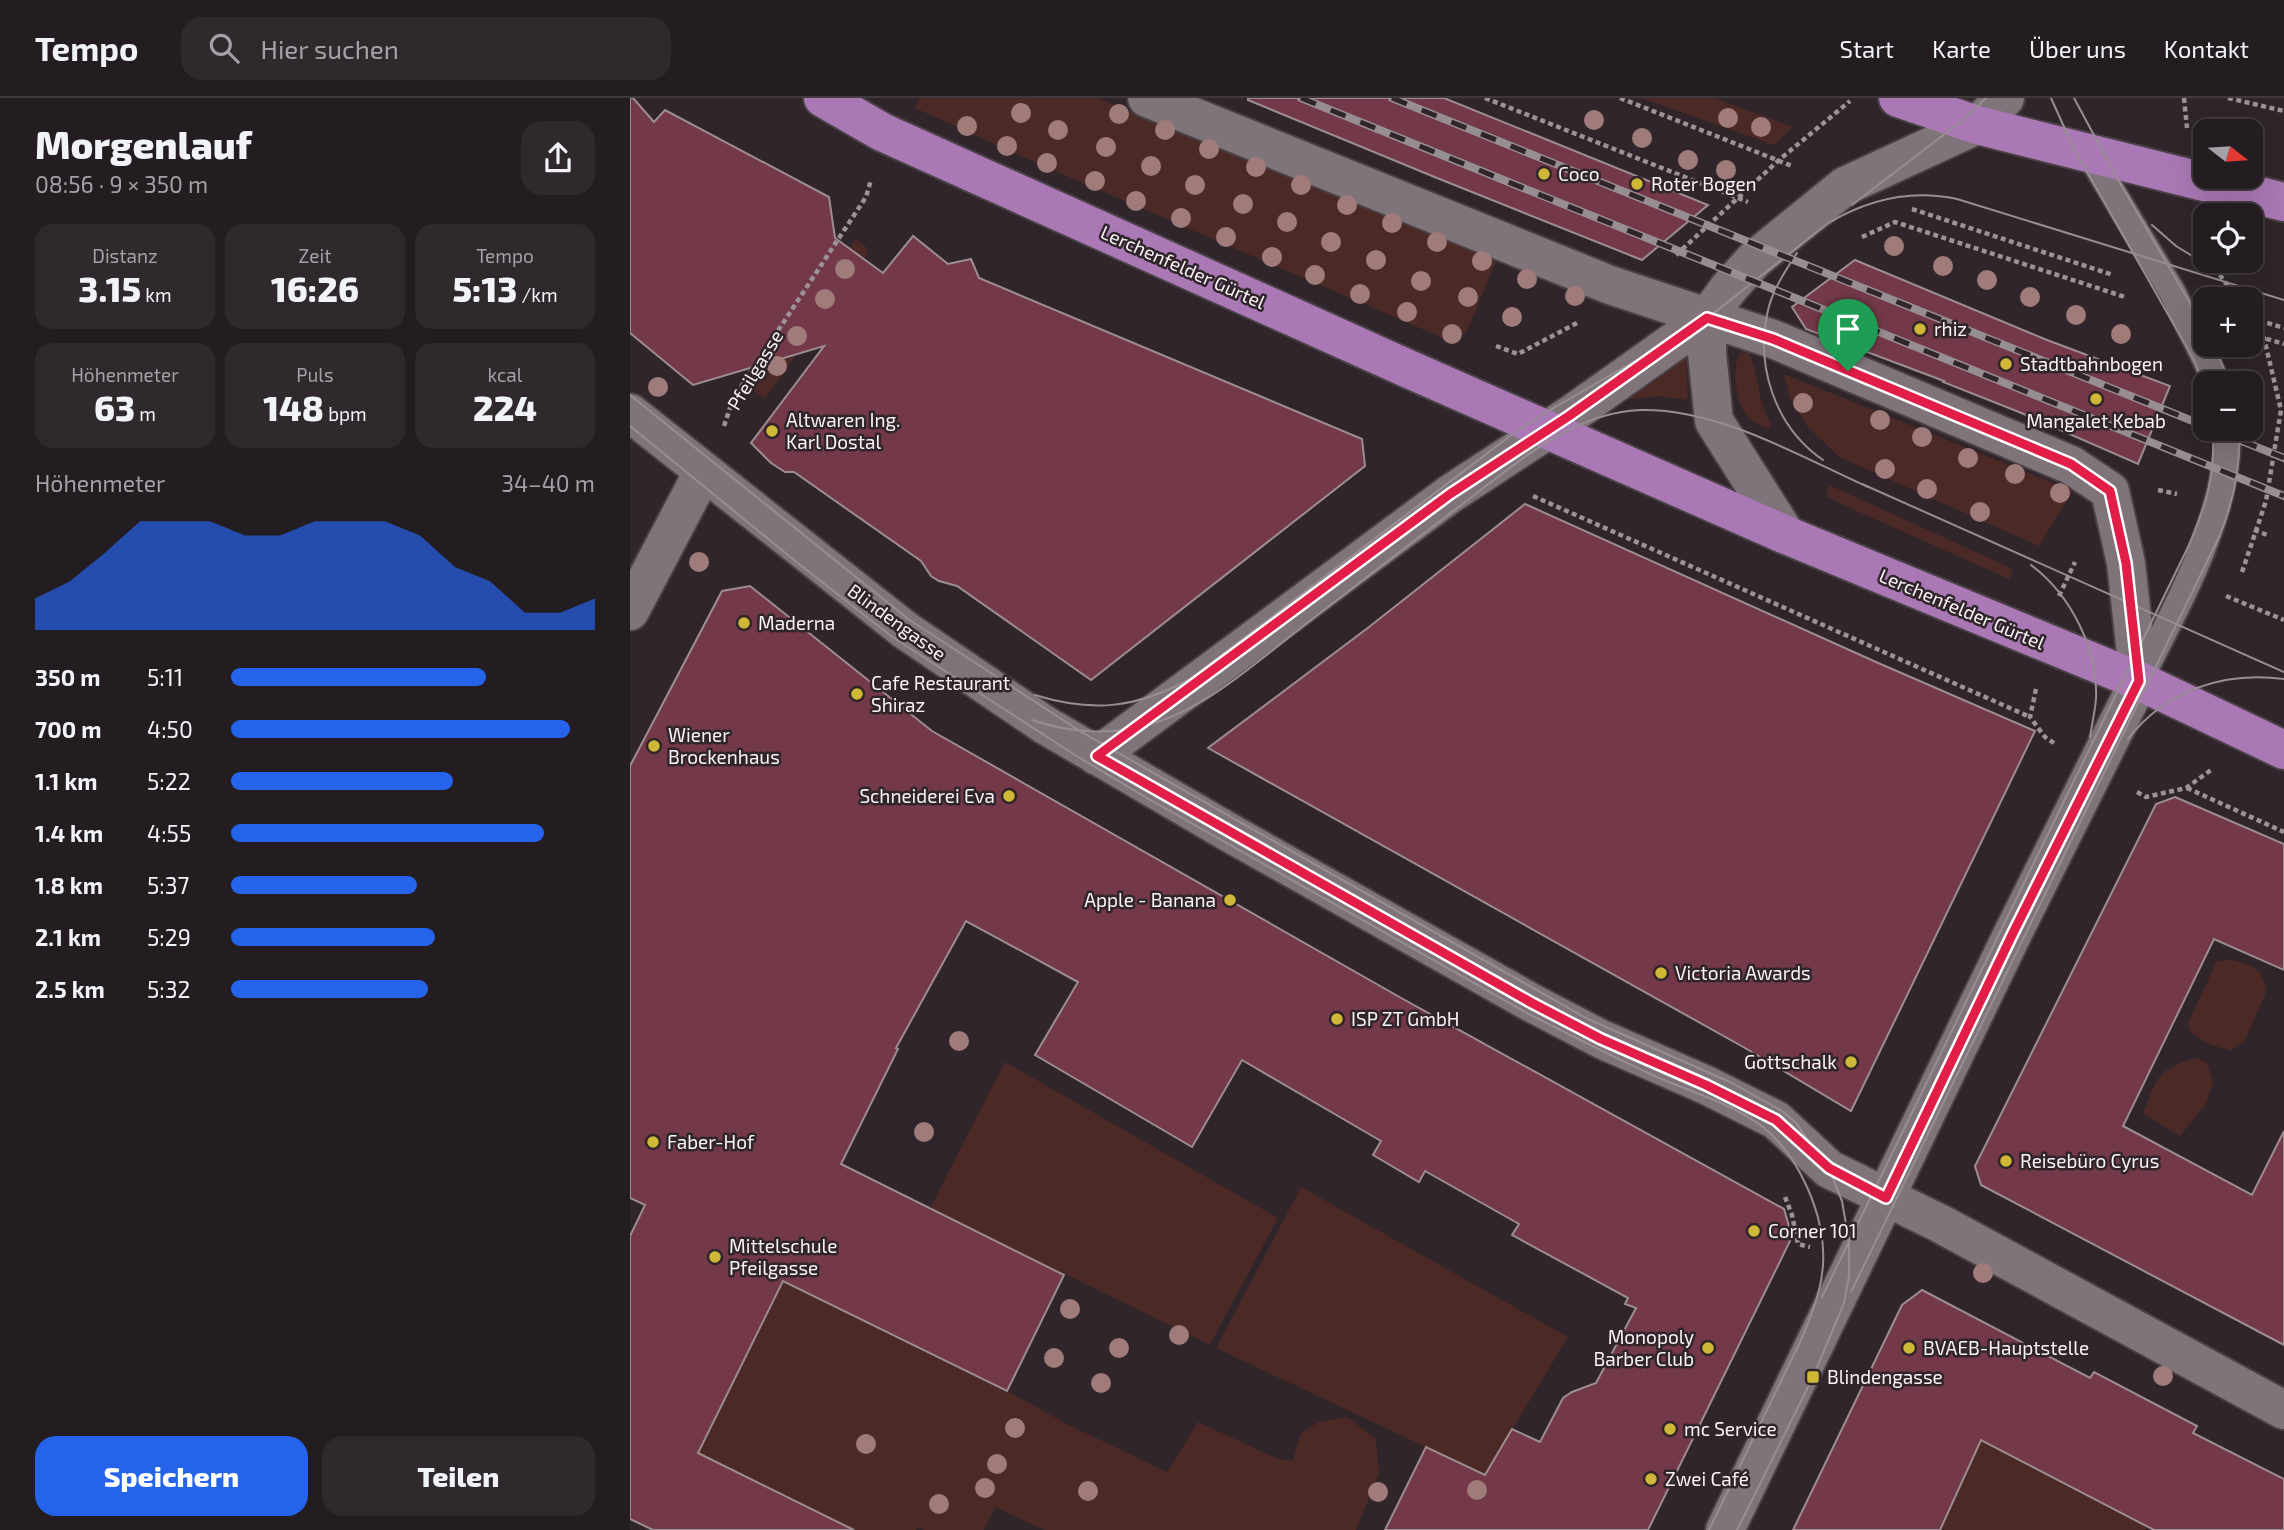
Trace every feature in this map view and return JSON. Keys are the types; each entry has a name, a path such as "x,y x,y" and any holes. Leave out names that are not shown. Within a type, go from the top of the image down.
{"main road":[{"name":"Lerchenfelder Gürtel","path":"823,98 883,132 1546,430 1786,535 2139,681 2284,750"},
{"path":"1898,98 1977,125 2284,202"}],"street":[{"path":"1147,98 1610,285 1773,339 2071,464 2110,491 2126,563 2139,681 2012,935 1725,1530"},
{"path":"1097,756 1450,494 1707,318 1754,260 1845,186 1977,125 2005,98"},
{"path":"1707,318 1707,353 1714,421 1786,535"},
{"name":"Blindengasse","path":"630,413 905,630 1045,725 1532,1003 1601,1039 1706,1085 1776,1120 1829,1168 1941,1224 2284,1410"},
{"path":"630,611 704,472"}],"lane":[{"path":"2089,153 2173,293 2211,371"},
{"path":"2139,681 2185,586 2215,510 2228,441"}],"path":[{"path":"1496,346 1518,354 1635,293 1779,160 1854,98"},
{"path":"2228,98 2284,111"},
{"name":"Pfeilgasse","path":"704,472 733,399 866,197 883,132"},
{"path":"2263,322 2284,328"},
{"path":"2263,338 2284,344"},
{"path":"1523,491 2030,717"},
{"path":"2222,594 2284,621"},
{"path":"2186,788 2284,832"}],"shaded area":[{"path":"920,98 1098,98 1497,259 1467,331 1458,339 1450,341 915,108"},
{"path":"1641,98 1714,98 1793,127 1774,145"},
{"path":"856,239 866,247 867,255 765,399 750,388"},
{"path":"1747,352 1754,366 1766,414 1771,422 1769,429 1749,418 1738,396 1735,377 1737,360 1740,353"},
{"path":"1686,356 1688,397 1685,400 1660,396 1630,399 1622,382"},
{"path":"1784,374 2073,491 2039,546 1839,457 1807,426 1790,398"},
{"path":"1829,485 2013,569 2009,579 1841,504 1826,496"},
{"path":"2232,960 2255,969 2262,977 2267,990 2245,1040 2231,1051 2209,1044 2191,1033 2188,1023 2217,961"},
{"path":"2196,1058 2207,1063 2213,1081 2207,1102 2180,1136 2143,1114 2160,1077 2173,1066"},
{"path":"1005,1062 1278,1218 1210,1345 930,1208"},
{"path":"1301,1187 1568,1337 1485,1475 1216,1348"},
{"path":"783,1281 1167,1472 1198,1422 1278,1459 1293,1460 1301,1433 1319,1422 1347,1417 1376,1439 1379,1474 1356,1530 1044,1530 995,1507 984,1530 924,1530 917,1527 916,1530 854,1530 699,1453"},
{"path":"1981,1440 2052,1476 2089,1479 2082,1493 2147,1526 2146,1530 1940,1530"}],"building":[{"path":"630,98 633,98 654,122 665,110 829,197 835,238 883,273 913,236 948,264 971,259 979,278 1362,439 1365,466 1091,680 957,586 931,576 921,561 794,472 785,472 771,463 751,443 824,346 693,385 630,333"},
{"path":"1248,98 1444,98 1708,205 1642,260 1437,178"},
{"name":"Stadtbahnbogen","path":"1855,260 2047,340 2170,386 2138,464 1944,381 1806,329 1792,307"},
{"path":"1525,504 2035,731 1851,1111 1745,1048 1208,748 1369,627"},
{"path":"750,586 932,731 1403,999 1784,1209 1792,1237 1648,1530 1385,1530 1426,1447 1485,1475 1512,1429 1540,1442 1563,1398 1596,1383 1636,1308 1625,1304 1628,1298 1512,1235 1519,1224 1425,1171 1419,1182 1373,1155 1381,1141 1242,1060 1192,1147 1035,1055 1078,982 966,921 896,1048 898,1049 841,1164 1064,1275 1007,1391 783,1281 698,1453 854,1530 653,1530 630,1519 630,1236 645,1205 630,1198 630,766 722,591"},
{"path":"2175,797 2284,844 2284,970 2214,939 2123,1126 2252,1195 2284,1131 2284,1345 1981,1185 1975,1166 2156,804"},
{"path":"1922,1290 2090,1378 2094,1372 2197,1426 2193,1433 2284,1479 2284,1530 2154,1530 1981,1440 1940,1530 1793,1530 1902,1305"}],"tram line":[{"path":"1852,205 1963,120 1986,98"},
{"path":"2051,98 2074,149 2198,371"},
{"path":"2074,98 2193,308"},
{"path":"1035,695 1076,704 1114,705 1152,696 1190,679 1510,436 1710,316 1827,224 1874,202 1923,195 1957,199 2284,300"},
{"path":"2152,225 2193,256"},
{"path":"1797,253 1769,306 1764,350 1772,392 1780,412 1806,446 1823,460"},
{"path":"2219,357 2225,371"},
{"path":"630,395 908,619 1083,733 1586,1018 1732,1083 1782,1111 1796,1123 1829,1169 1842,1201 1849,1242 1849,1276 1844,1303 1813,1377 1737,1530"},
{"path":"1032,720 1076,730 1121,730 1171,717 1210,697 1517,462 1555,437 1596,418 1640,410 1669,411 1699,417 1728,425 1786,448 1868,487"},
{"path":"630,426 891,636 1075,755 1527,1013 1670,1083 1725,1105 1763,1127 1788,1154 1799,1171 1815,1208 1823,1247 1820,1287 1796,1351"},
{"path":"1822,1297 2189,545 2208,488 2213,461 2213,441"},
{"path":"1851,1292 2220,535 2236,483 2239,441"},
{"path":"1862,484 2284,672"},
{"path":"2031,565 2070,607 2087,643 2096,699 2090,737"},
{"path":"2128,739 2160,708 2178,696 2198,688 2240,678 2284,679"},
{"path":"1709,1530 1799,1344"}],"railway":[{"path":"1301,98 2284,496"},
{"path":"1392,98 2193,421"},
{"path":"2242,441 2284,458"}],"place":[{"name":"Coco","path":"1544,174"},
{"name":"Roter Bogen","path":"1637,184"},
{"name":"rhiz","path":"1920,329"},
{"name":"Stadtbahnbogen","path":"2006,364"},
{"name":"Mangalet Kebab","path":"2096,399"},
{"name":"Altwaren Ing. Karl Dostal","path":"772,431"},
{"name":"Maderna","path":"744,623"},
{"name":"Cafe Restaurant Shiraz","path":"857,694"},
{"name":"Wiener Brockenhaus","path":"654,746"},
{"name":"Schneiderei Eva","path":"1009,796"},
{"name":"Apple - Banana","path":"1230,900"},
{"name":"Victoria Awards","path":"1661,973"},
{"name":"ISP ZT GmbH","path":"1337,1019"},
{"name":"Gottschalk","path":"1851,1062"},
{"name":"Faber-Hof","path":"653,1142"},
{"name":"Reisebüro Cyrus","path":"2006,1161"},
{"name":"Corner 101","path":"1754,1231"},
{"name":"Mittelschule Pfeilgasse","path":"715,1257"},
{"name":"Monopoly Barber Club","path":"1708,1348"},
{"name":"BVAEB-Hauptstelle","path":"1909,1348"},
{"name":"Blindengasse","path":"1813,1377"},
{"name":"mc Service","path":"1670,1429"},
{"name":"Zwei Café","path":"1651,1479"}],"route":[{"path":"1707,318 1773,339 1848,371 2071,464 2110,491 2126,563 2139,681 2012,935 1886,1198 1829,1168 1776,1120 1706,1085 1601,1039 1532,1003 1097,756 1450,494 1569,416 1707,318"}]}
